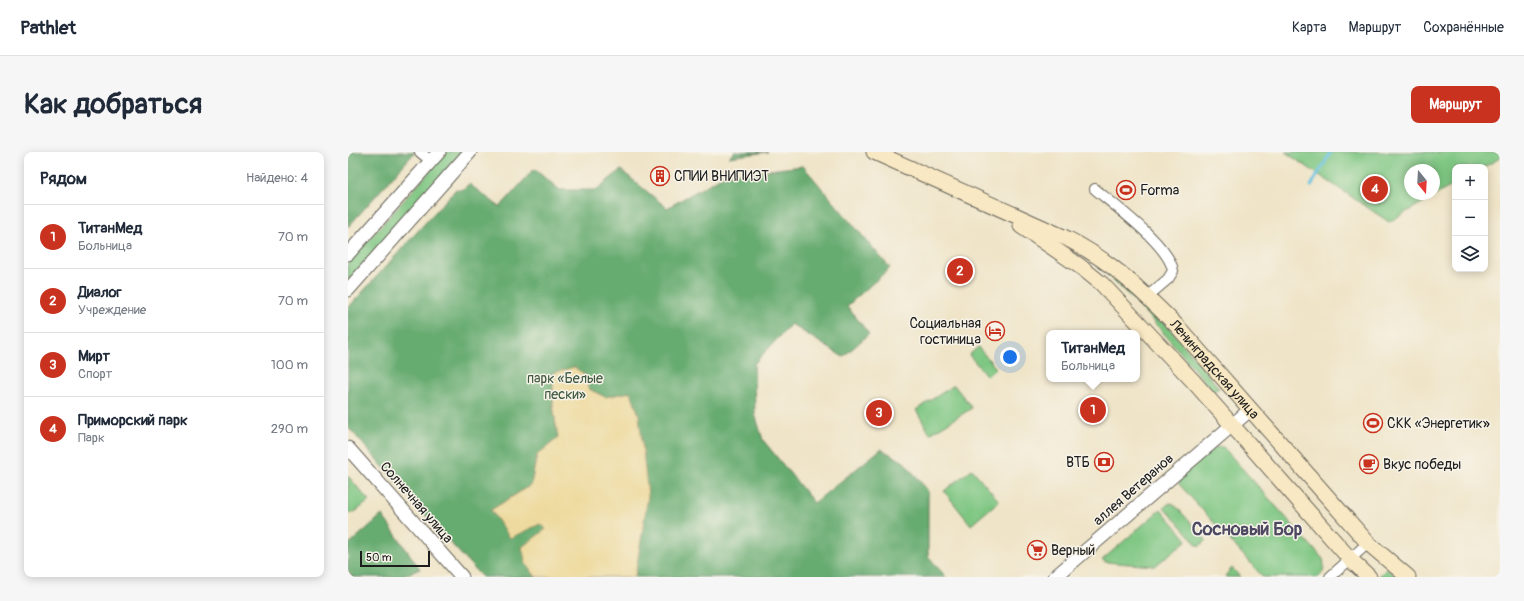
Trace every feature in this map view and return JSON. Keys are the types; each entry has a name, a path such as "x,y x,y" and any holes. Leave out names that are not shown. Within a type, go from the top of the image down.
{"main road":[{"name":"Ленинградская улица","path":"874,152 1068,239 1115,268 1148,296 1197,347 1368,543 1408,577"},
{"name":"Ленинградская улица","path":"989,204 1102,284 1160,344 1350,559 1369,577"},
{"path":"1060,253 1059,249 1061,244 1068,239"}],"street":[{"path":"348,254 435,157 420,152"},
{"path":"348,290 470,152"},
{"path":"1095,189 1164,250 1170,259 1174,270 1168,279 1148,296"},
{"name":"аллея Ветеранов","path":"1055,577 1251,409"},
{"name":"Солнечная улица","path":"348,448 462,577"},
{"path":"1330,577 1368,543"}],"green space":[{"path":"348,152 415,152 348,227"},
{"path":"447,152 463,152 348,281 348,263"},
{"path":"734,152 768,152 729,157"},
{"path":"1285,152 1500,152 1500,158 1488,165 1452,164 1452,186 1440,193 1440,164 1404,164 1404,200 1427,200 1389,222"},
{"name":"парк «Белые пески»","path":"803,166 890,268 847,306 869,334 843,357 791,324 754,364 755,414 763,440 814,503 881,449 904,462 928,491 928,556 946,577 635,577 636,573 605,397 589,389 584,374 553,405 558,438 537,455 531,485 491,510 540,524 546,529 526,564 536,577 482,577 348,427 348,308 456,189 462,190 469,184 500,207 534,169 560,190 596,190 621,170 667,208 725,175"},
{"path":"1093,259 1157,313 1219,388 1213,392 1156,324 1125,291 1092,261"},
{"path":"978,347 996,368 987,376 969,355"},
{"path":"954,385 972,408 930,434 916,410"},
{"path":"1217,447 1223,447 1323,559 1324,569 1319,577 1263,577 1179,484 1181,476"},
{"path":"972,469 999,501 971,525 944,491"},
{"path":"348,476 369,501 355,512 348,514"},
{"path":"1170,503 1174,504 1206,540 1199,547 1164,507"},
{"path":"1161,509 1187,540 1155,566 1105,562 1102,560"},
{"path":"382,515 420,569 401,577 353,577 348,571 348,545"},
{"path":"1232,568 1240,577 1225,576"},
{"path":"1387,568 1397,577 1379,576"}],"sand":[{"path":"574,367 584,374 589,389 605,397 631,392 639,415 648,496 635,577 536,577 526,564 522,547 546,529 540,524 510,538 491,510 531,485 537,455 558,438 553,405 553,373"}],"waterway":[{"path":"1311,186 1331,152"}],"place":[{"name":"СПИИ ВНИПИЭТ","path":"660,176"},
{"name":"Приморский парк","path":"1375,189"},
{"name":"Forma","path":"1126,190"},
{"name":"Диалог","path":"960,271"},
{"name":"Социальная гостиница","path":"995,331"},
{"name":"ТитанМед","path":"1093,410"},
{"name":"Мирт","path":"879,413"},
{"name":"СКК «Энергетик»","path":"1373,423"},
{"name":"ВТБ","path":"1104,462"},
{"name":"Вкус победы","path":"1369,464"},
{"name":"Верный","path":"1037,550"}],"district":[{"name":"Сосновый Бор","path":"1247,529"}]}
